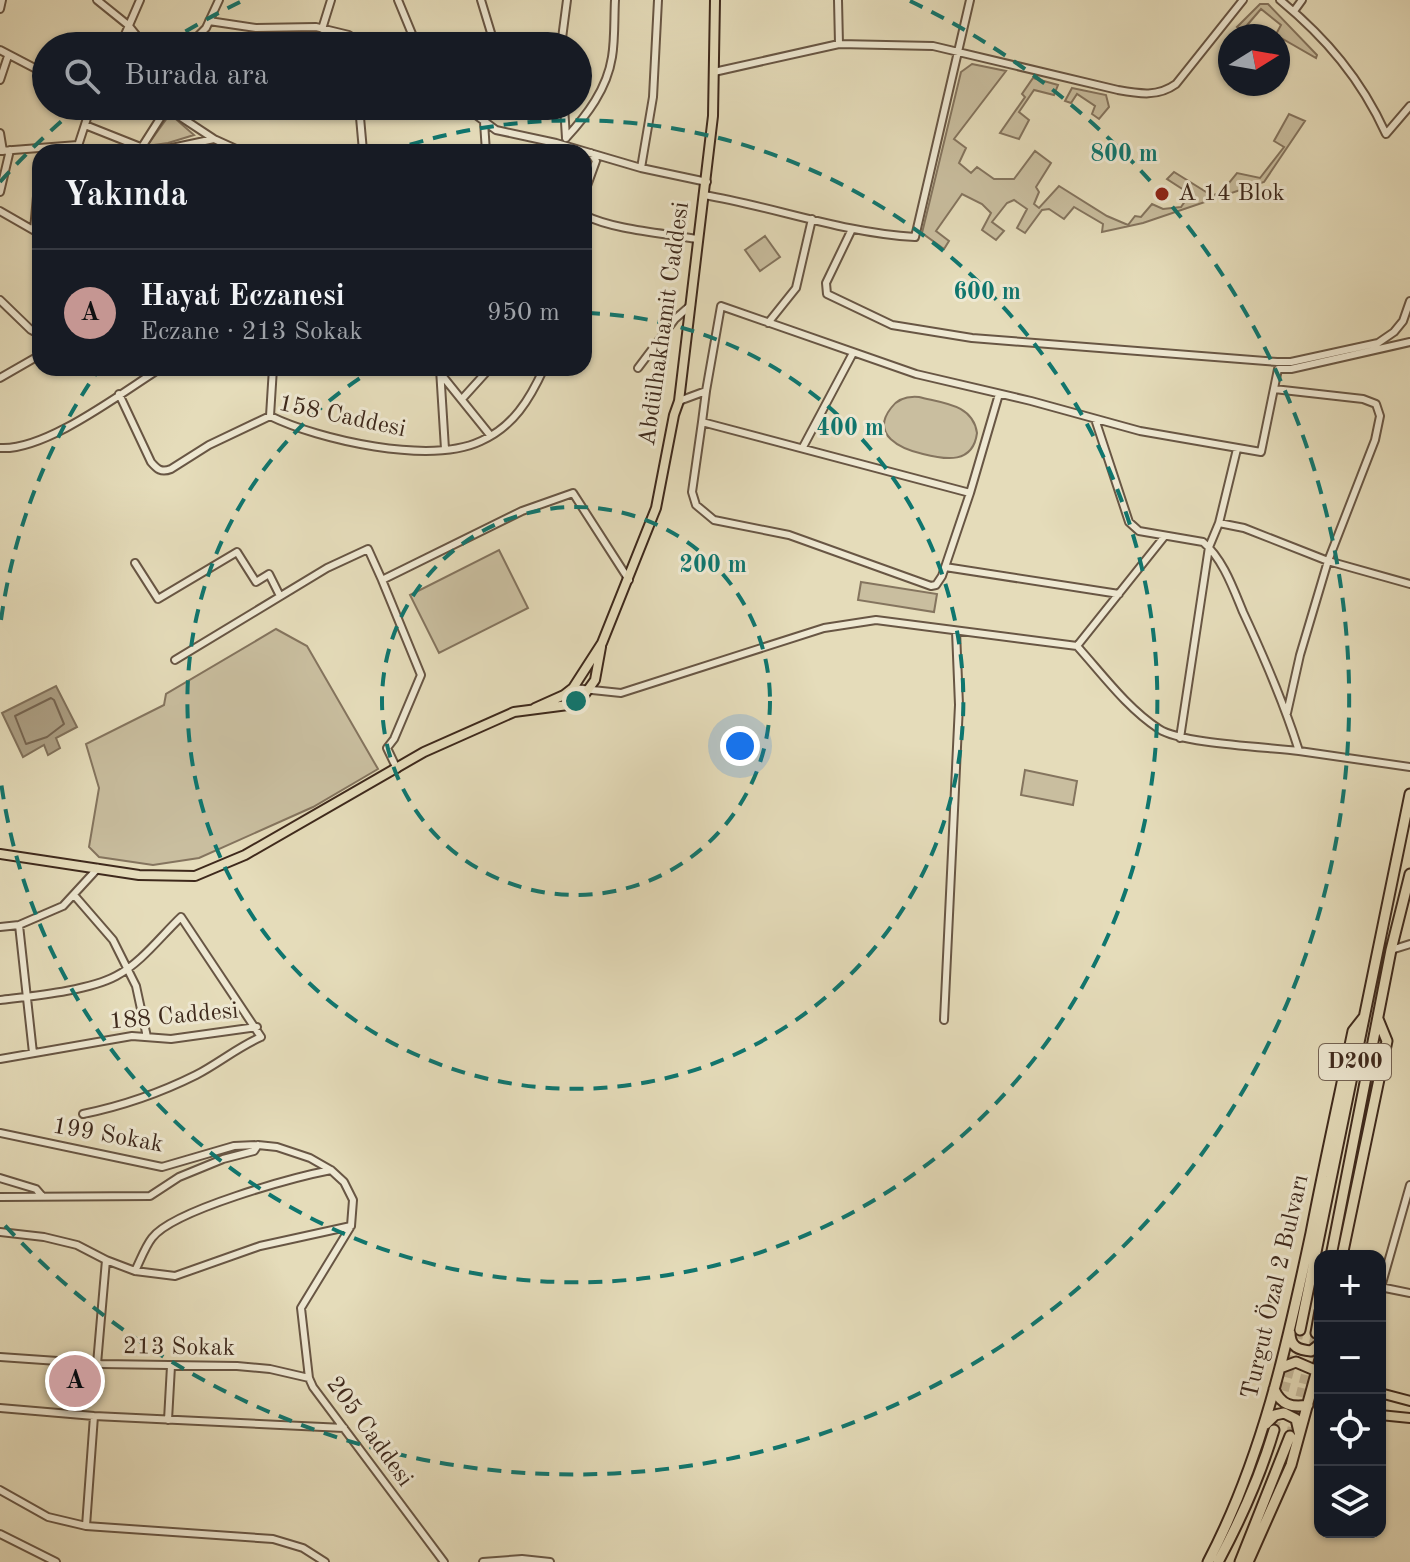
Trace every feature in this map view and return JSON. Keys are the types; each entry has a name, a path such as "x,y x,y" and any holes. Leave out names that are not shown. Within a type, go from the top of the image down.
{"highway":[{"name":"Turgut Özal 2 Bulvarı","path":"1208,1562 1239,1497 1295,1328 1353,1031 1364,1017 1410,794"},
{"name":"Turgut Özal 2 Bulvarı","path":"1332,1250 1391,950 1410,874"},
{"name":"Turgut Özal 2 Bulvarı","path":"1343,1250 1387,1041 1378,1019"},
{"path":"1295,1328 1290,1339 1298,1349 1314,1349"},
{"path":"1280,1368 1296,1362 1314,1369"},
{"path":"1274,1389 1286,1404 1313,1405"},
{"path":"1240,1562 1294,1438 1313,1405 1315,1394"},
{"path":"1248,1562 1268,1520 1294,1438 1296,1419 1288,1414 1270,1417 1262,1431"},
{"name":"Turgut Özal 2 Bulvarı","path":"1218,1562 1257,1482 1274,1430"}],"main road":[{"name":"Abdülhakhamit Caddesi","path":"0,854 139,875 195,876 245,855 424,752 501,718 535,708 573,688 602,643 656,508 679,401 713,116 715,0"},
{"name":"Abdülhakhamit Caddesi","path":"589,690 595,680 602,643"},
{"path":"568,705 589,690"},
{"name":"Abdülhakhamit Caddesi","path":"535,708 568,705"},
{"path":"1384,1394 1410,1401"},
{"path":"1386,1416 1410,1418"}],"street":[{"path":"97,0 134,32"},
{"path":"125,32 140,0"},
{"path":"322,29 331,0"},
{"path":"398,0 411,32"},
{"path":"481,0 491,32"},
{"path":"563,32 567,0"},
{"path":"592,108 612,57 615,0"},
{"path":"641,168 653,97 658,0"},
{"path":"838,0 839,44"},
{"path":"704,195 754,203 852,229 915,237 970,0"},
{"path":"714,72 839,44 933,46 1145,95 1165,92 1176,84 1243,0"},
{"path":"1280,0 1323,37 1350,70 1372,104 1386,134 1410,106"},
{"path":"1294,11 1302,0"},
{"path":"202,32 216,1"},
{"path":"209,21 256,28 336,32"},
{"path":"0,50 32,67"},
{"path":"0,80 8,56"},
{"path":"78,144 87,120"},
{"path":"144,144 159,120"},
{"path":"186,120 225,144"},
{"path":"360,120 362,144"},
{"path":"482,120 496,130 571,144"},
{"path":"565,120 566,142"},
{"path":"566,142 583,120"},
{"path":"484,122 485,144"},
{"path":"85,125 127,144"},
{"path":"0,133 4,151 0,192"},
{"path":"191,144 214,139"},
{"path":"4,151 32,150"},
{"path":"592,153 707,182"},
{"path":"0,211 32,229"},
{"path":"592,219 697,239"},
{"path":"768,323 796,288 812,219"},
{"path":"852,229 826,283 827,294 892,325 972,338 1291,362 1378,343 1403,321 1410,301"},
{"path":"0,300 32,331"},
{"path":"638,368 675,319 691,305"},
{"path":"999,394 970,493 936,585 931,586 789,535 714,520 696,505 692,492 721,306 916,374 999,394 1140,431 1261,452 1278,369 1291,369 1410,342"},
{"path":"803,447 853,353"},
{"path":"0,378 32,360"},
{"path":"0,448 11,449 35,443 148,376"},
{"path":"270,416 272,376"},
{"path":"440,376 445,449"},
{"path":"445,376 490,435"},
{"path":"462,399 483,376"},
{"name":"158 Caddesi","path":"119,394 157,469 171,469 209,445 270,416 289,426 340,440 398,450 445,449 480,442 506,426 521,410 540,376"},
{"path":"1274,389 1363,399 1376,404 1380,416 1375,440 1328,561 1300,655 1287,713"},
{"path":"679,401 706,391"},
{"path":"1095,419 1129,522 1139,531 1196,540 1209,547 1233,588 1287,713 1299,751"},
{"path":"702,422 970,493"},
{"path":"1180,738 1209,547 1219,523 1237,449"},
{"path":"382,580 522,511 573,493 629,580"},
{"path":"1219,523 1244,528 1328,561 1410,584"},
{"path":"1077,646 1164,537"},
{"path":"175,660 327,568 368,549 421,675 394,739 387,748 397,769"},
{"path":"135,563 158,599 237,552 256,582 269,574 280,596"},
{"path":"945,567 1119,594"},
{"path":"573,688 621,693 824,628 855,622 895,621 1077,646 1126,701 1161,730 1180,738 1410,767"},
{"path":"944,1020 959,705 956,631"},
{"path":"564,695 568,705"},
{"path":"0,927 19,925 63,906 98,868"},
{"path":"74,895 113,940 136,986 147,1037"},
{"path":"0,1000 114,977 127,969 181,917 261,1037 239,1047 198,1074 120,1106 83,1114"},
{"path":"19,925 33,1053"},
{"path":"1391,950 1410,944"},
{"name":"188 Caddesi","path":"0,1059 132,1036 171,1039 257,1027"},
{"name":"199 Sokak","path":"0,1133 162,1167 234,1146 277,1147 310,1158 331,1170"},
{"path":"0,1197 150,1196 179,1177 223,1159 254,1151 258,1145"},
{"path":"0,1232 77,1245 135,1271 175,1276 260,1246 351,1226 353,1200 344,1182 331,1170 260,1188 175,1221 152,1236 135,1271"},
{"path":"0,1178 36,1189 42,1196"},
{"path":"1386,1269 1410,1185"},
{"name":"205 Caddesi","path":"351,1226 301,1308 309,1378 444,1562"},
{"path":"97,1364 106,1260"},
{"path":"1386,1288 1410,1293"},
{"name":"213 Sokak","path":"0,1357 97,1364 270,1369 309,1378"},
{"path":"168,1420 171,1366"},
{"path":"0,1408 94,1416 344,1428"},
{"path":"86,1526 94,1416"},
{"path":"0,1490 48,1517 86,1526 273,1539 303,1548 325,1562"},
{"path":"0,1534 56,1562"},
{"path":"483,1562 522,1559 550,1562"}],"shaded area":[{"path":"1260,4 1268,4 1287,24 1280,24 1261,9 1248,24 1240,24"},
{"path":"1290,27 1317,55 1316,58 1290,43"},
{"path":"972,64 1006,71 954,139 966,148 959,163 971,173 977,167 994,179 1014,179 1035,151 1051,163 1036,187 1039,192 1034,204 1039,208 1059,186 1107,216 1128,225 1135,216 1141,217 1152,204 1163,209 1181,207 1190,194 1167,179 1174,172 1211,195 1220,194 1237,173 1260,178 1284,147 1274,141 1289,114 1305,121 1264,182 1143,223 1102,232 1103,224 1074,207 1064,219 1049,209 1042,210 1025,233 1017,228 1027,209 1014,200 1007,203 992,222 1004,231 996,240 982,230 991,213 982,204 962,194 936,231 949,241 944,249 922,233 961,72"},
{"path":"1033,78 1058,85 1054,95 1034,90 1019,112 1029,120 1019,139 1000,133 1025,97 1022,94"},
{"path":"1072,88 1106,95 1109,107 1099,119 1092,114 1095,106 1077,94 1071,103 1065,101"},
{"path":"166,120 177,120 194,135 168,143 148,144"},
{"path":"765,236 780,257 760,271 745,250"},
{"path":"919,397 955,406 969,416 977,433 970,450 957,457 941,458 906,448 891,439 884,426 891,408 904,398"},
{"path":"499,550 528,608 439,653 410,595"},
{"path":"861,582 937,594 934,612 858,600"},
{"path":"276,629 307,646 378,769 313,807 199,858 153,865 99,857 89,847 99,788 86,744 164,705 166,694"},
{"path":"1025,770 1077,781 1073,805 1021,795"}],"water":[{"path":"56,686 77,727 56,738 60,748 48,755 44,745 23,757 2,713"}],"tunnel":[{"path":"1274,1430 1300,1330"},
{"path":"1290,1436 1314,1341"}],"place":[{"name":"A 14 Blok","path":"1162,194"},
{"name":"Hayat Eczanesi","path":"75,1381"}]}
